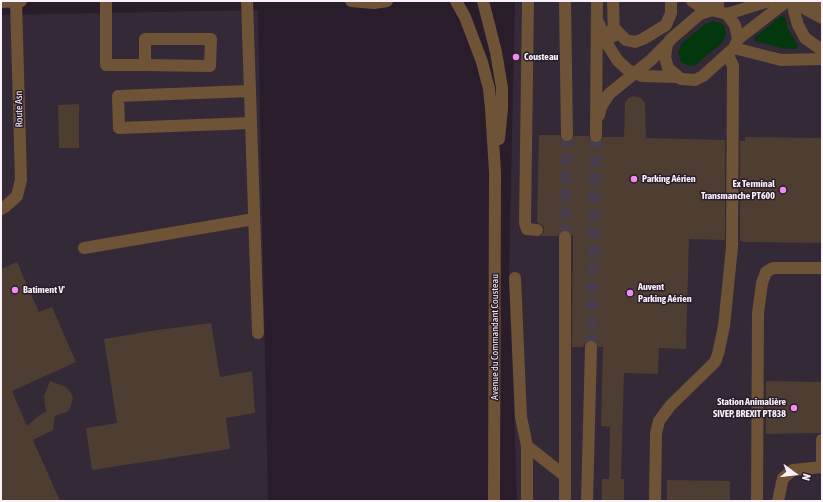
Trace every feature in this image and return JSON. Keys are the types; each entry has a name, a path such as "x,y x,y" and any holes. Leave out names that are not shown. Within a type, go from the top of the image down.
{"street":[{"name":"Route Asn","path":"1,209 17,196 21,180 16,1"},
{"path":"1,2 20,1"},
{"path":"106,1 106,65 210,66 210,39 145,39 145,65"},
{"path":"247,1 258,333"},
{"path":"351,1 374,3 387,1"},
{"name":"Avenue du Commandant Cousteau","path":"456,1 465,17 482,62 489,89 495,172 494,501"},
{"name":"Avenue du Commandant Cousteau","path":"484,1 496,52 502,88 502,108 495,172"},
{"path":"528,1 525,223 527,229 537,230"},
{"path":"597,1 596,133 601,107 609,94 651,60 671,39 700,14 712,10 770,1"},
{"path":"613,1 613,27 616,58"},
{"path":"613,27 626,40 635,42 643,39 666,25 671,13 671,1"},
{"path":"654,501 656,433 659,421 670,406 715,362 724,326 732,247 733,66 736,25 721,9 698,5 692,1"},
{"path":"667,44 665,51 665,63 671,72 688,81 695,80 703,76 786,1"},
{"path":"792,1 822,18"},
{"path":"792,1 797,22 805,38 822,50"},
{"path":"809,1 822,9"},
{"path":"564,4 567,135"},
{"path":"596,19 616,58 622,66 634,73 647,77 676,76"},
{"path":"734,47 782,60 822,59"},
{"path":"250,91 118,96 119,128 251,123"},
{"path":"84,248 254,219"},
{"path":"565,237 565,501"},
{"path":"757,501 758,313 762,283 766,272 773,268 822,268"},
{"path":"515,278 522,417 527,446 527,501"},
{"path":"587,501 591,347"},
{"path":"778,501 784,478 793,470 822,467 822,440"},
{"path":"527,446 565,476"}],"shaded area":[{"path":"515,1 822,1 822,501 517,501 509,273"},
{"path":"258,10 268,501 1,501 1,15"}],"green space":[{"path":"781,16 785,17 788,29 798,45 796,49 786,49 754,41 754,38"},
{"path":"713,21 721,23 724,26 726,34 722,43 695,65 690,66 681,62 678,53 681,44 705,24"}],"building":[{"path":"634,96 641,98 645,103 646,138 725,140 725,240 689,239 686,349 659,348 658,374 624,373 621,479 624,479 624,501 602,501 602,479 609,479 610,427 601,426 603,347 598,347 595,341 591,340 585,343 583,347 572,347 573,236 565,230 561,231 558,236 541,236 544,231 544,227 537,222 539,135 560,135 561,139 567,142 571,141 574,136 589,136 590,140 596,143 600,142 603,137 624,137 625,103 628,98"},
{"path":"79,104 79,148 59,148 58,105"},
{"name":"Ex Terminal Transmanche PT600","path":"745,137 822,138 822,243 740,241 740,141 745,141"},
{"path":"17,262 39,312 52,307 76,362 12,391 27,426 38,416 46,412 44,396 50,381 66,387 71,393 73,398 70,408 67,412 55,416 53,430 33,440 60,501 1,501 1,269"},
{"path":"211,323 220,377 252,371 255,413 226,418 230,449 92,470 86,428 117,423 104,339"},
{"name":"Station Animalière SIVEP, BREXIT PT838","path":"766,381 822,382 822,433 766,434"},
{"path":"667,480 730,481 730,501 667,501"}],"tunnel":[{"path":"565,237 567,135"},
{"path":"591,347 596,136"}],"place":[{"name":"Cousteau","path":"516,57"},
{"name":"Parking Aérien","path":"634,179"},
{"name":"Ex Terminal Transmanche PT600","path":"783,190"},
{"name":"Batiment V'","path":"15,290"},
{"name":"Auvent Parking Aérien","path":"630,293"},
{"name":"Station Animalière SIVEP, BREXIT PT838","path":"794,408"}]}
